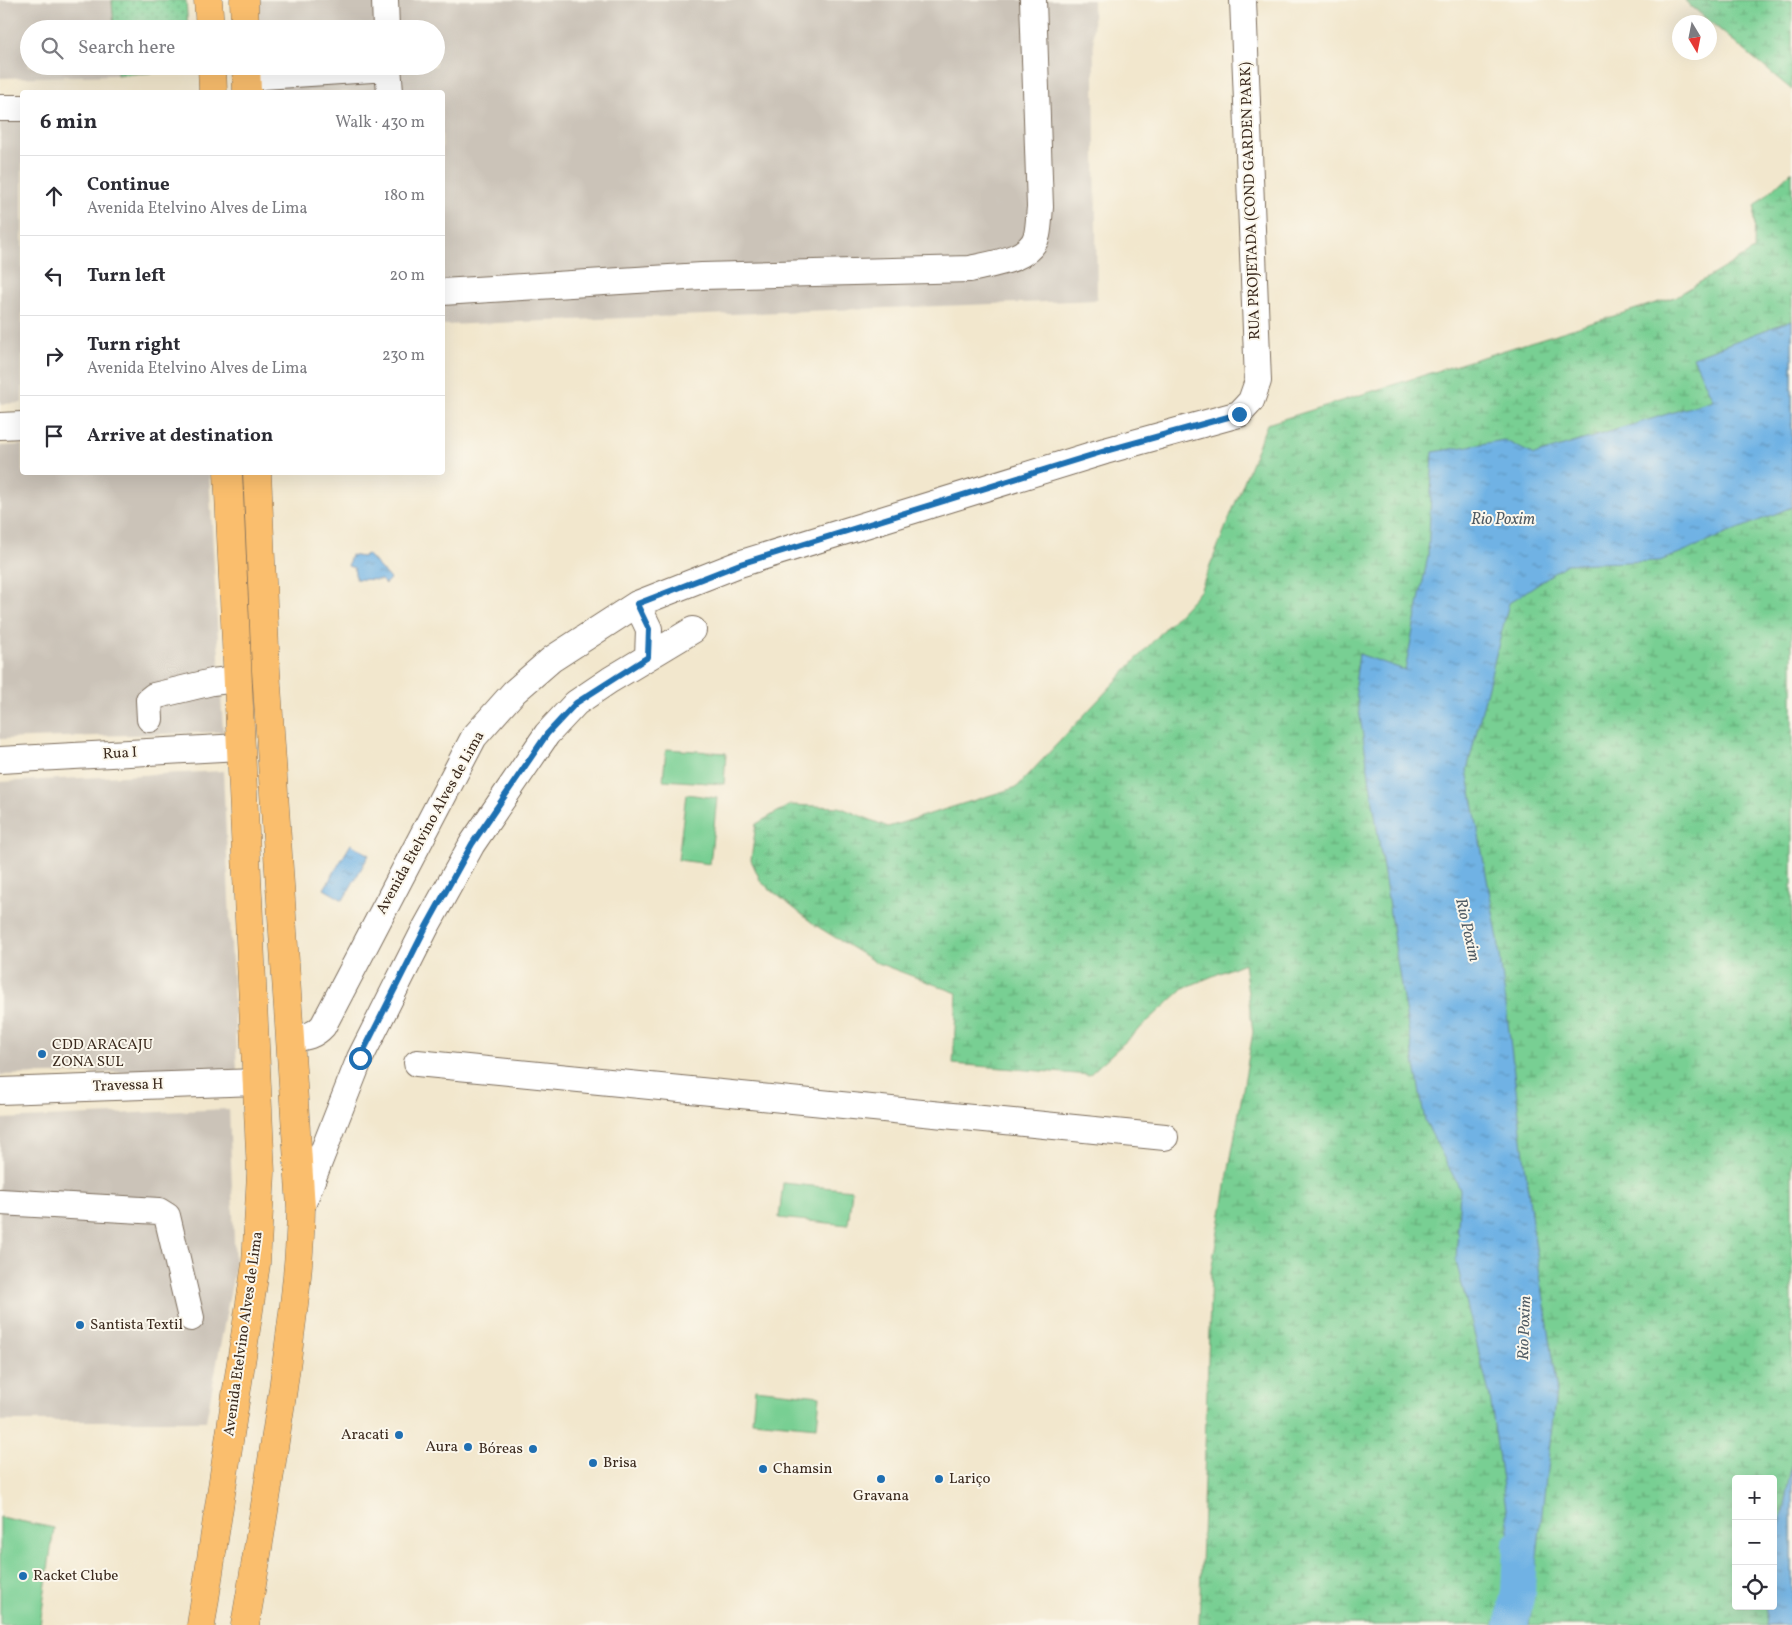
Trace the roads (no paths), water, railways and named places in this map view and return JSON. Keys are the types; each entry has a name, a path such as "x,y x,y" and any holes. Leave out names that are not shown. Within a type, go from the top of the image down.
{"main road":[{"path":"208,0 209,20"},
{"path":"244,0 245,20"},
{"path":"212,75 213,90"},
{"name":"Avenida Etelvino Alves de Lima","path":"201,1625 256,1264 261,1173 228,475"},
{"path":"245,1625 265,1514 298,1281 301,1208 267,680 257,475"}],"street":[{"path":"385,0 386,20"},
{"path":"445,292 702,276 970,269 1006,260 1028,250 1037,236 1040,207 1033,0"},
{"name":"RUA PROJETADA (COND GARDEN PARK)","path":"1243,0 1258,381 1251,401"},
{"path":"246,78 388,76"},
{"path":"0,108 20,108"},
{"name":"Avenida Etelvino Alves de Lima","path":"290,1039 308,1037 316,1033 323,1026 474,737 514,692 552,659 637,604 740,564 1105,451 1239,414 1251,401"},
{"path":"0,426 20,425"},
{"path":"637,604 649,629 648,657"},
{"path":"301,1208 360,1058 426,927 472,844 547,734 576,703 694,630"},
{"path":"150,719 149,700 154,696 212,682 237,679"},
{"name":"Rua I","path":"0,760 240,747"},
{"path":"417,1064 1165,1137"},
{"name":"Travessa H","path":"0,1091 257,1082"},
{"path":"0,1202 159,1211 167,1216 191,1318"}],"water":[{"name":"Rio Poxim","path":"1792,320 1792,507 1660,561 1567,564 1509,603 1467,770 1498,939 1532,1222 1557,1383 1529,1625 1511,1625 1518,1593 1490,1397 1456,1261 1460,1189 1425,1121 1403,999 1355,684 1359,654 1405,670 1428,556 1433,452 1504,440 1534,455 1713,400 1693,357"},
{"path":"367,554 390,579 385,584 381,580 356,579 354,568 348,566 351,555 362,557"},
{"path":"351,844 369,855 343,900 324,889"},
{"path":"1792,1461 1792,1625 1765,1625 1767,1610 1777,1610 1777,1545"}],"waterway":[{"name":"Rio Poxim","path":"1511,1625 1518,1593 1520,1546"}],"place":[{"name":"CDD ARACAJU ZONA SUL","path":"42,1054"},
{"name":"Santista Textil","path":"80,1325"},
{"name":"Aracati","path":"399,1435"},
{"name":"Aura","path":"468,1447"},
{"name":"Bóreas","path":"533,1449"},
{"name":"Brisa","path":"593,1463"},
{"name":"Chamsin","path":"763,1469"},
{"name":"Gravana","path":"881,1479"},
{"name":"Lariço","path":"939,1479"},
{"name":"Racket Clube","path":"23,1576"}]}
